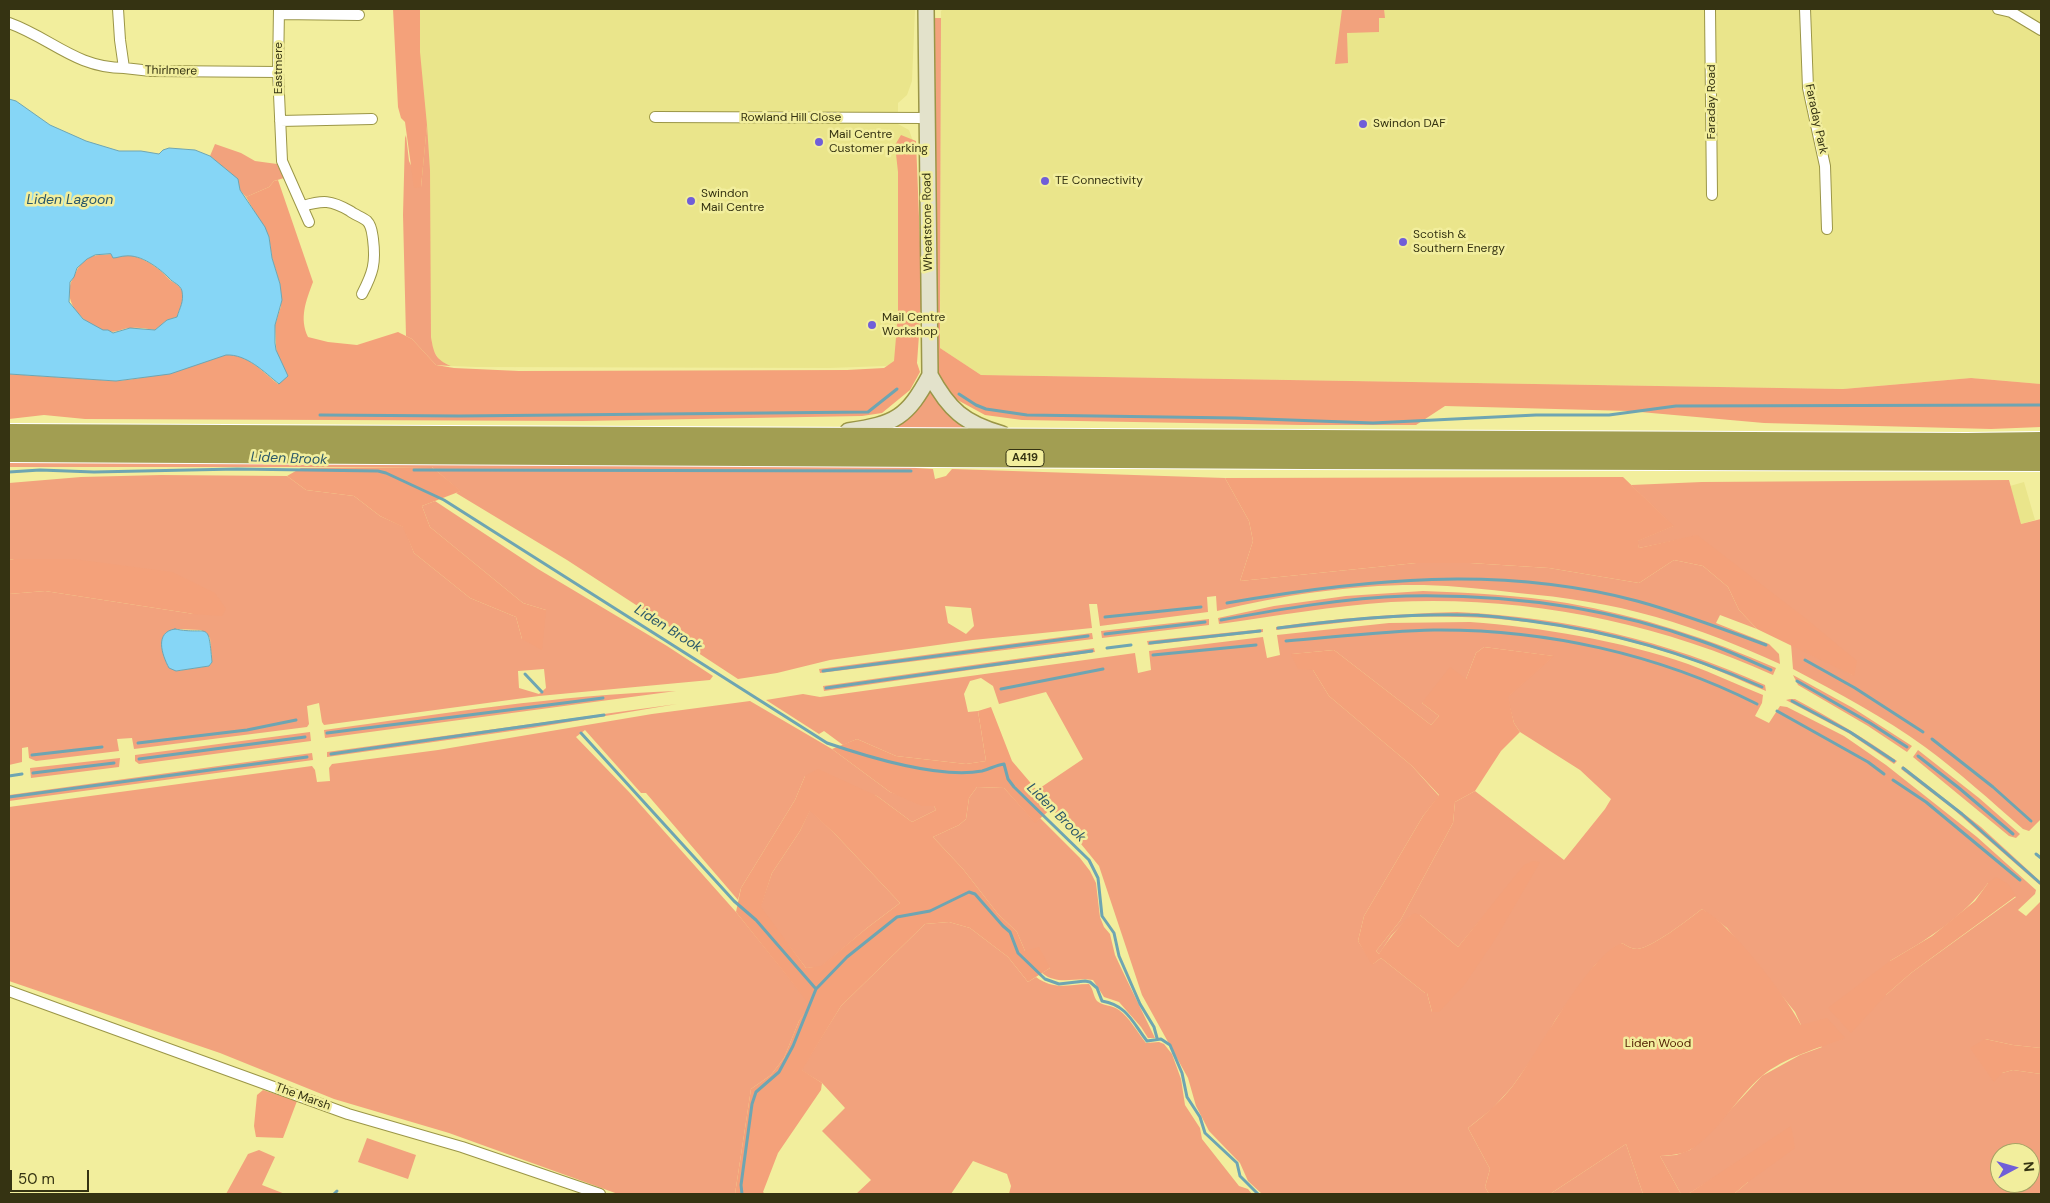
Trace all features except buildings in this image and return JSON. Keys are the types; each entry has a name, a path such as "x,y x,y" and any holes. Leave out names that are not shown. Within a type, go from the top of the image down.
{"highway":[{"name":"A419","path":"9,434 1022,440 2041,442"},
{"name":"A419","path":"9,452 1312,460 2041,461"}],"main road":[{"name":"Wheatstone Road","path":"928,13 927,118 930,375"},
{"path":"794,438 888,423 912,405 930,375"},
{"path":"930,375 940,395 961,417 981,428 1022,440"}],"street":[{"path":"118,9 124,68"},
{"name":"Faraday Road","path":"1710,9 1712,195"},
{"name":"Faraday Park","path":"1805,9 1808,88 1824,154 1826,229"},
{"path":"1998,9 2011,12 2041,30"},
{"name":"Eastmere","path":"309,222 282,161 278,72 279,11 360,15"},
{"name":"Thirlmere","path":"9,23 80,60 99,66 151,71 278,72"},
{"name":"Rowland Hill Close","path":"655,117 927,118"},
{"path":"280,122 372,119"},
{"path":"303,206 320,201 330,202 366,221 370,226 375,252 374,264 371,276 362,294"},
{"name":"The Marsh","path":"9,991 348,1114 462,1147 600,1194"}],"shaded area":[{"name":"Swindon Mail Centre","path":"407,9 915,9 912,81 907,95 898,103 898,124 909,130 914,144 917,354 886,366 830,368 476,367 451,366 440,361 433,350 431,337 430,277"},
{"path":"943,9 2041,9 2041,384 1971,378 1843,389 981,375 940,348 941,11"},
{"path":"1342,9 1384,9 1385,18 1379,18 1379,32 1347,33 1348,63 1335,64"},
{"path":"935,18 941,18 940,309 936,309"},
{"path":"427,125 430,170 431,337 433,348 438,358 451,366 436,365 412,339 406,336 403,215 405,138 406,135 409,161 421,187"},
{"path":"215,144 241,153 255,161 277,164 284,178 274,181 269,187 246,197 240,190 237,179 210,156"},
{"path":"929,390 954,421 968,429 890,430 915,412"},
{"path":"9,459 912,463 916,468 933,469 935,479 946,476 952,469 1225,478 1249,521 1253,541 1240,581 1416,563 1470,563 1549,568 1639,583 1674,560 1703,566 1728,587 1739,610 1757,629 1720,615 1716,623 1769,644 1779,654 1780,664 1735,644 1639,612 1587,602 1483,589 1436,585 1398,585 1293,595 1217,611 1216,596 1207,597 1208,612 1100,626 1097,604 1089,604 1092,628 973,640 830,660 777,673 738,679 686,645 679,633 567,560 456,493 460,491 432,467 9,467","holes":["945,606 971,608 974,626 966,634 948,623"]},
{"path":"161,475 287,476 306,490 354,496 380,516 404,527 414,553 470,598 516,617 522,639 546,610 523,603 430,527 422,506 435,501 538,569 667,646 713,676 710,680 539,696 324,725 319,703 307,706 309,724 307,727 134,749 132,738 117,739 119,751 36,761 29,758 28,747 22,748 22,762 9,765 9,594 45,591 194,614 14,559 9,560 9,483 81,477","holes":["175,629 201,630 210,638 212,662 209,666 176,671","544,669 546,688 539,694 519,688 518,671"]},
{"path":"2009,480 2021,524 2041,519 2041,819 2029,831 2023,829 1950,766 1909,736 1793,669 1791,644 1853,675 1697,536 1639,548 1637,541 1673,526 1631,485 1702,482"},
{"path":"2024,482 2035,520 2021,524 2010,486"},
{"path":"1423,591 1531,598 1594,608 1673,629 1725,647 1776,668 1773,675 1728,656 1634,626 1538,608 1489,603 1391,602 1219,624 1218,618 1274,606 1346,596"},
{"path":"1457,612 1538,619 1652,643 1727,669 1765,685 1766,691 1705,665 1658,649 1575,629 1518,621 1438,616 1369,620 1276,630 1276,627 1344,619"},
{"path":"1209,619 1209,625 1102,638 1101,631"},
{"path":"1470,622 1524,627 1580,636 1636,648 1707,671 1763,695 1762,703 1755,716 1769,723 1780,706 1787,707 1844,736 1886,765 1977,837 2036,890 2035,894 2018,910 2026,916 2041,901 2041,1048 1985,1039 2002,1073 2013,1070 2041,1074 2041,1194 1734,1194 1748,1182 1722,1173 1688,1194 1681,1194 1660,1156 1676,1155 1690,1150 1707,1135 1762,1076 1800,1055 1822,1047 1801,1025 1795,1012 1727,928 1702,909 1652,944 1637,949 1622,943 1595,965 1556,1019 1539,1049 1512,1087 1492,1109 1468,1128 1490,1169 1485,1187 1489,1194 1262,1194 1248,1181 1240,1163 1209,1131 1196,1106 1188,1078 1142,995 1099,866 1037,790 1083,759 1046,692 999,704 993,686 981,678 970,681 964,694 968,712 978,711 986,761 966,764 896,756 857,739 843,745 824,731 819,734 766,700 803,694 820,697 1135,653 1138,673 1151,670 1149,651 1263,637 1267,658 1280,655 1277,635 1389,623","holes":["1484,647 1553,656 1507,697 1514,723 1520,732 1580,770 1611,799 1564,860 1475,791 1455,802 1453,823 1400,921 1376,951 1379,954 1391,936 1410,916 1420,915 1458,947 1483,917 1432,1012 1427,993 1381,958 1373,964 1358,941 1364,916 1423,816 1439,796 1412,766 1329,696 1313,670 1292,654 1334,650 1431,725 1439,716 1422,703 1466,679 1476,653","1988,883 2016,897 1911,973 1886,995 1890,961 1917,945 1955,918 1978,896"]},
{"path":"1263,629 1263,632 1148,645 1147,641"},
{"path":"1092,633 1093,639 820,673 819,669"},
{"path":"1094,648 1095,652 824,691 823,686"},
{"path":"1793,675 1853,708 1912,746 1907,752 1868,726 1798,685"},
{"path":"676,691 325,738 324,730 543,701"},
{"path":"1795,699 1834,721 1897,761 1894,764 1850,734 1786,700"},
{"path":"750,701 832,749 890,792 934,806 936,810 912,822 877,796 805,776 795,800 741,888 738,900 646,793 641,793 585,730 576,737 630,793 736,912 811,1005 799,1021 784,1058 771,1075 751,1089 735,1194 618,1194 449,1133 334,1099 220,1053 9,981 9,807 312,766 315,770 317,782 330,781 329,768 332,764 438,750 652,714"},
{"path":"677,704 533,728 327,757 327,752"},
{"path":"310,732 311,741 139,764 135,761 135,755"},
{"path":"1918,750 1979,798 2020,834 2016,838 2009,836 1913,757"},
{"path":"312,753 313,760 9,801 9,795"},
{"path":"120,758 119,767 31,778 30,768"},
{"path":"1903,766 1981,827 2041,882 2041,886 1953,809 1901,769"},
{"path":"977,787 1004,788 1035,822 1040,818 1080,858 1090,871 1096,883 1100,917 1104,927 1110,934 1115,955 1155,1038 1148,1038 1119,1002 1104,997 1093,980 1060,980 1048,977 1042,973 1050,968 1025,951 1017,932 998,914 963,869 933,837 959,825 966,819 969,798"},
{"path":"810,810 900,903 821,967 806,968 760,908 772,873 800,831"},
{"path":"949,922 970,928 1008,957 1028,982 1036,977 1049,984 1062,986 1089,984 1097,1001 1117,1008 1123,1013 1146,1043 1159,1042 1164,1044 1172,1054 1181,1079 1185,1105 1200,1128 1202,1139 1239,1186 1248,1189 1252,1194 1009,1194 1011,1186 1007,1174 973,1161 951,1194 856,1194 871,1180 822,1131 845,1108 822,1083 801,1070 841,1006 925,924"},
{"path":"367,1138 416,1155 408,1179 358,1162"},
{"path":"1626,1144 1643,1194 1550,1194"},
{"path":"259,1150 275,1157 262,1185 285,1194 226,1194 248,1154"}],"green space":[{"path":"393,9 420,9 420,52 427,125 421,187 414,188 405,122 401,118 398,107"},
{"path":"901,135 916,141 922,293 917,363 920,372 910,390 882,413 862,416 583,421 85,419 44,415 9,419 9,374 116,381 158,374 226,354 248,360 278,384 275,325 281,306 280,284 272,258 269,237 246,197 269,187 274,181 278,180 313,282 304,316 305,330 308,337 328,342 357,345 398,332 412,339 436,365 454,368 519,371 847,370 884,368 894,361 898,314 898,172 895,145"},
{"path":"111,254 120,257 132,256 146,261 180,287 183,298 177,317 167,320 155,330 128,328 109,332 99,329 79,315 74,308 69,294 77,269 91,257"},
{"path":"936,309 940,309 940,348 981,375 1843,389 1971,378 2041,384 2041,427 1991,429 1764,423 1629,411 1445,406 1416,425 1022,420 985,415 952,397 938,374"},
{"path":"432,467 461,491 422,506 430,527 523,603 546,610 542,650 522,639 516,617 470,598 414,553 403,527 380,516 354,496 306,490 287,476 301,468"},
{"path":"1623,477 1674,526 1638,541 1639,548 1697,535 1805,618 1857,661 1854,676 1757,629 1739,610 1728,587 1703,566 1674,560 1639,583 1549,568 1470,563 1416,563 1240,581 1253,541 1249,521 1225,478"},
{"path":"73,559 172,572 215,593 226,609 222,616 194,614 45,591 9,594 9,560"},
{"path":"1484,647 1554,656 1508,697 1514,723 1520,732 1501,751 1475,791 1455,802 1453,823 1400,921 1376,951 1379,954 1404,921 1415,914 1420,915 1458,947 1524,865 1533,861 1540,862 1496,938 1465,984 1439,1012 1432,1012 1427,993 1381,958 1372,965 1358,941 1364,916 1423,816 1439,795 1412,766 1329,696 1313,670 1298,669 1291,654 1334,650 1431,725 1439,716 1422,703 1450,667 1466,679 1476,653"},
{"path":"991,707 1012,761 1052,808 1035,823 1004,788 977,787 969,798 966,819 959,825 933,837 963,869 998,914 1017,932 1025,951 1039,947 1050,968 1028,982 1008,957 970,928 949,922 925,924 841,1006 802,1070 822,1083 821,1090 778,1153 763,1192 765,1194 735,1194 751,1089 771,1075 784,1058 799,1021 810,1005 736,912 741,888 795,800 805,776 818,769 877,796 912,822 936,810 934,806 922,806 890,792 832,749 857,739 896,756 966,764 986,761 978,711","holes":["810,811 836,835 900,903 821,966 806,968 761,907 772,873 800,831"]},
{"path":"1996,877 2008,884 2016,896 1911,973 1886,995 1851,1033 1828,1008 1890,961 1932,936 1975,901 1988,883"},
{"name":"Liden Wood","path":"1702,909 1727,929 1756,961 1771,979 1801,1025 1827,1018 1845,1038 1802,1054 1771,1069 1744,1094 1700,1143 1683,1153 1660,1156 1681,1194 1643,1194 1626,1144 1550,1194 1489,1194 1485,1187 1490,1169 1468,1128 1491,1109 1512,1087 1579,986 1594,966 1608,952 1622,943 1637,949 1652,944"},
{"path":"1985,1039 2041,1048 2041,1074 2013,1070 2002,1073 1994,1082 1970,1048"},
{"path":"263,1090 297,1101 283,1138 256,1137 254,1126 257,1095"},
{"path":"1791,1126 1795,1148 1734,1194 1688,1194"}],"water":[{"name":"Liden Lagoon","path":"9,99 16,101 50,125 86,141 119,151 141,151 159,154 169,148 195,150 210,156 238,179 240,190 265,227 269,237 272,258 280,284 282,300 275,325 275,343 276,350 288,376 279,384 261,369 234,355 226,355 170,374 116,381 9,374","holes":["111,254 113,258 131,256 143,259 155,266 178,285 182,291 182,298 177,317 167,320 155,330 130,328 113,333 103,330 83,319 69,302 70,282 77,268 87,259 95,255"]},
{"path":"175,629 201,631 208,634 212,662 209,666 176,671 169,668 162,651 162,639 168,631"}],"waterway":[{"path":"320,415 459,416 868,412 897,389"},
{"path":"959,394 986,409 1027,415 1235,418 1373,423 1536,415 1609,415 1676,406 2041,405"},
{"name":"Liden Brook","path":"9,472 40,470 94,472 237,469 378,471 386,473 444,500 827,743 883,760 945,772 965,773 982,771 1004,764 1008,779 1014,787 1089,860 1098,878 1102,916 1114,933 1119,956 1140,1004 1154,1027 1157,1038"},
{"path":"414,470 911,471"},
{"path":"1227,603 1330,587 1381,582 1483,579 1586,590 1637,601 1686,616 1766,645"},
{"path":"1221,620 1313,605 1383,597 1443,596 1518,600 1592,611 1629,619 1701,641 1771,670"},
{"path":"1105,617 1201,607"},
{"path":"1278,628 1398,616 1478,615 1500,617 1591,631 1649,645 1705,664 1762,687"},
{"path":"1105,634 1205,622"},
{"path":"1286,641 1434,630 1517,634 1559,640 1641,658 1719,686 1757,704"},
{"path":"1150,643 1260,631"},
{"path":"823,671 1088,636"},
{"path":"1107,648 1131,645"},
{"path":"1153,655 1256,645"},
{"path":"826,688 1092,651"},
{"path":"1805,660 1855,688 1923,732"},
{"path":"1001,689 1103,669"},
{"path":"525,674 542,692"},
{"path":"1797,681 1870,723 1907,747"},
{"path":"327,733 603,698"},
{"path":"1792,701 1850,732 1894,761"},
{"path":"1777,711 1868,762 1884,774"},
{"path":"331,754 604,715"},
{"path":"138,743 247,730 296,720"},
{"path":"581,733 734,901 756,920 816,989"},
{"path":"139,759 305,737"},
{"path":"1932,739 1993,787 2031,821"},
{"path":"32,755 102,747"},
{"path":"1918,756 2013,834"},
{"path":"9,797 307,757"},
{"path":"33,773 114,763"},
{"path":"1903,768 1962,814 2040,883"},
{"path":"9,776 22,774"},
{"path":"1893,780 1926,802 2020,880"},
{"path":"2036,854 2041,858"},
{"name":"Liden Brook","path":"742,1194 741,1185 752,1104 756,1092 779,1072 793,1046 816,989 847,957 897,917 930,911 969,892 975,894 1010,932 1018,953 1045,979 1059,984 1090,982 1097,988 1102,1001 1118,1006 1124,1011 1147,1041 1161,1039 1170,1045 1182,1073 1187,1097 1200,1117 1205,1133 1237,1163 1240,1176 1258,1194"},
{"path":"334,1194 337,1191"}],"place":[{"name":"Swindon DAF","path":"1363,124"},
{"name":"Mail Centre Customer parking","path":"819,142"},
{"name":"TE Connectivity","path":"1045,181"},
{"name":"Swindon Mail Centre","path":"691,201"},
{"name":"Scotish & Southern Energy","path":"1403,242"},
{"name":"Mail Centre Workshop","path":"872,325"}]}
